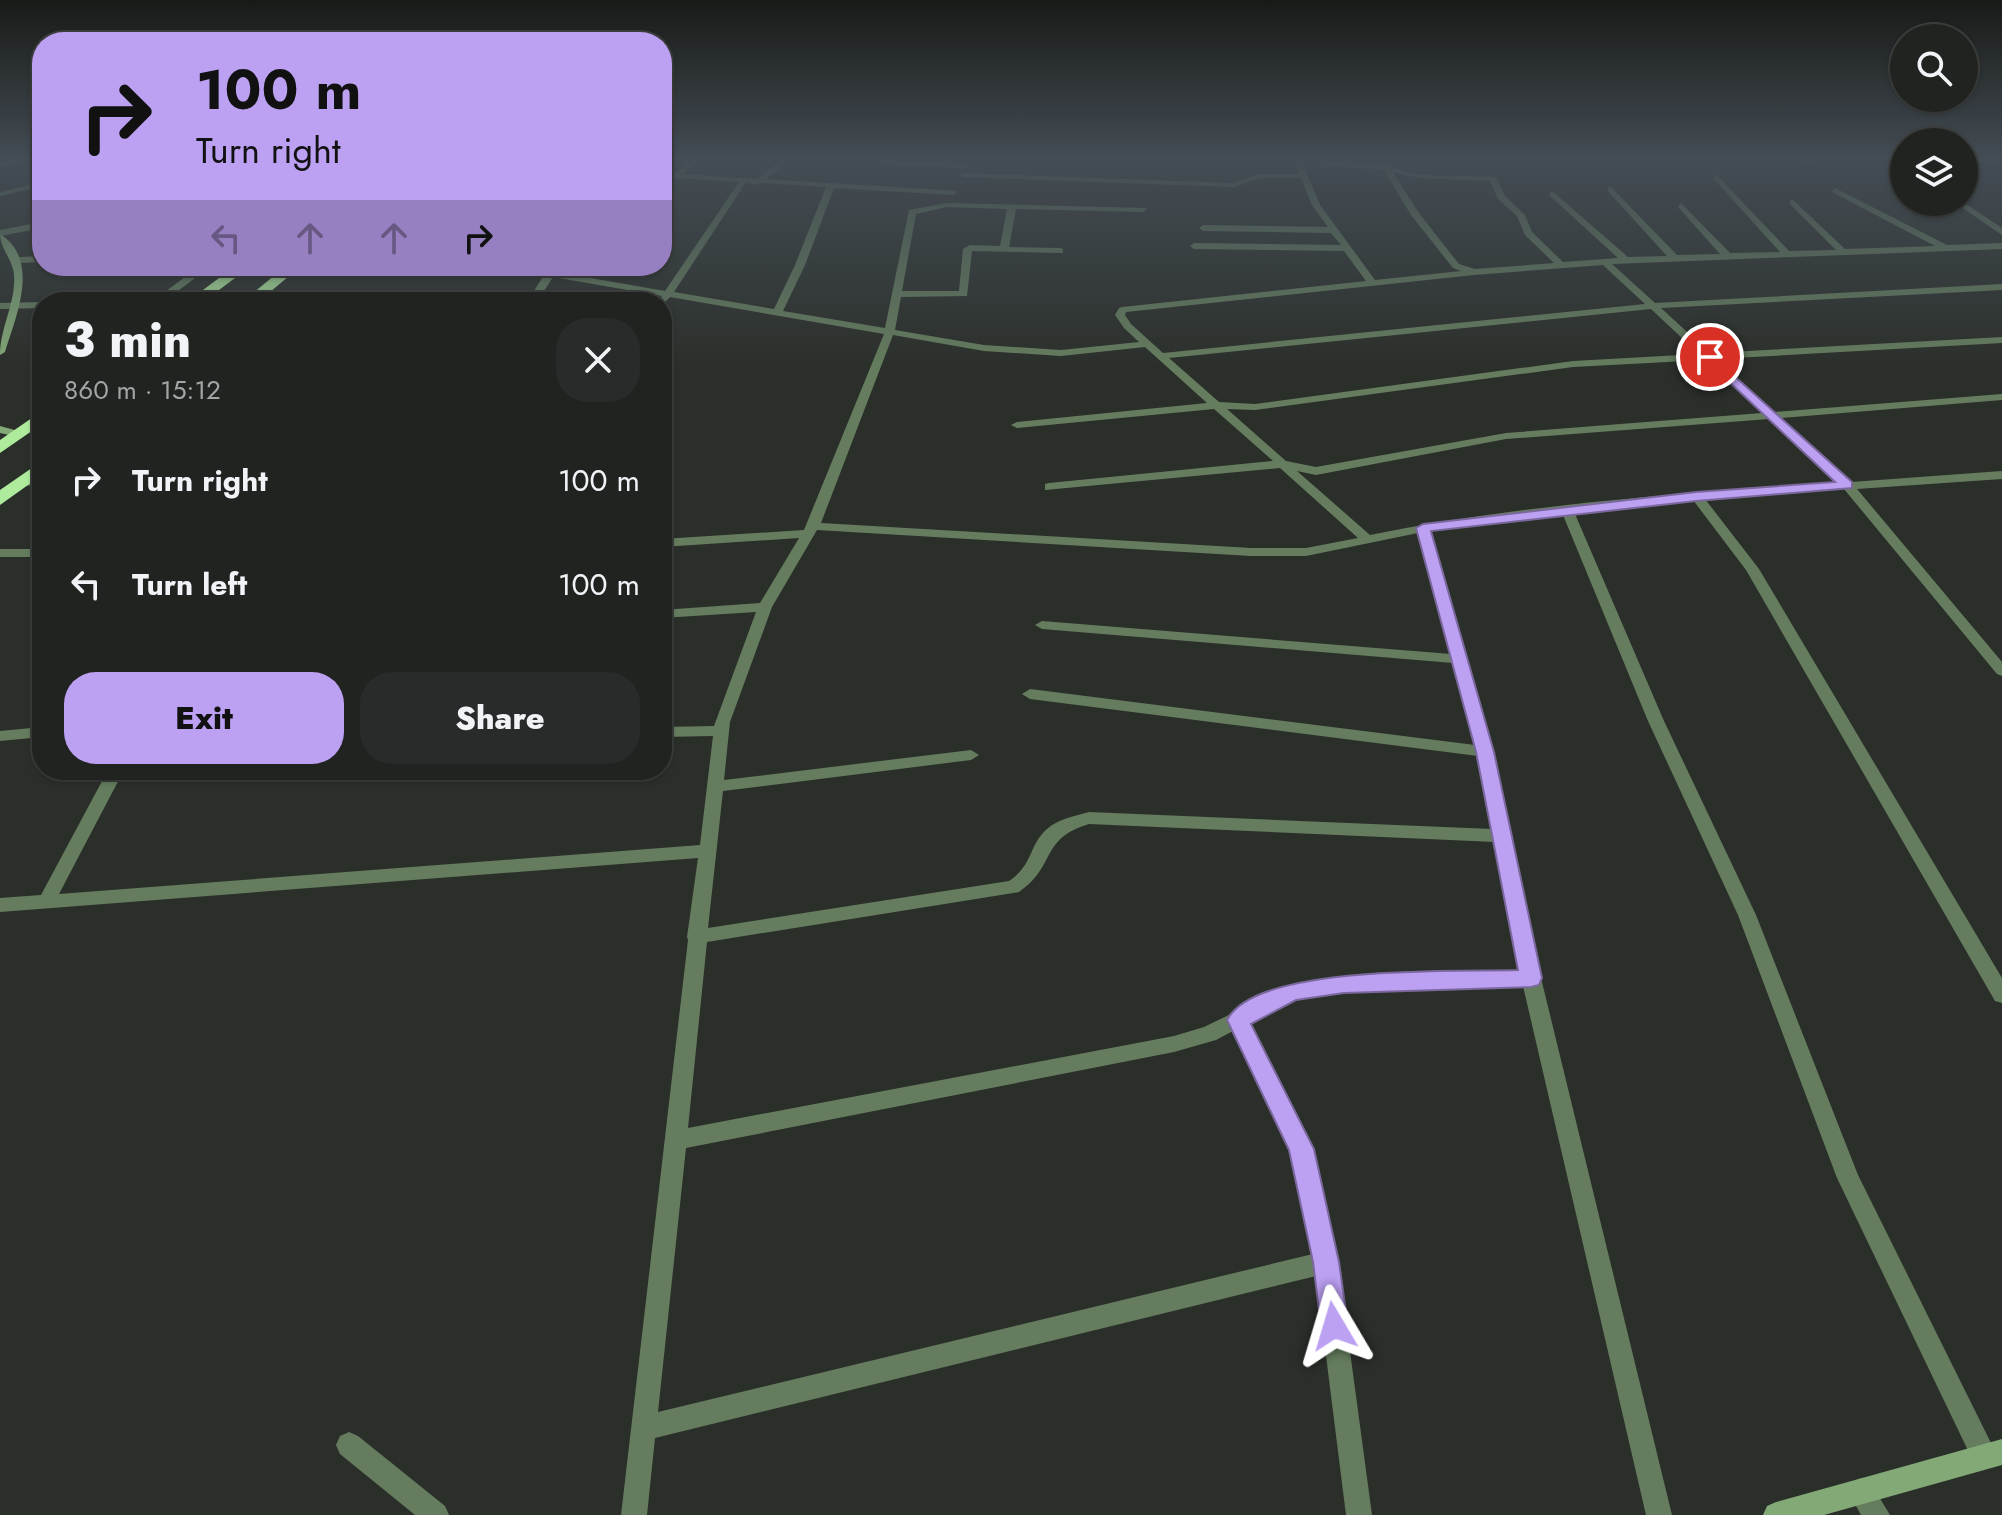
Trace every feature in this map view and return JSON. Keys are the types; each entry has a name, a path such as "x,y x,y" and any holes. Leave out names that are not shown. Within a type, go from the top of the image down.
{"highway":[{"path":"208,292 230,276"},
{"path":"262,292 282,276"},
{"path":"0,448 5,431 32,420"},
{"path":"0,499 32,474"}],"street":[{"path":"0,352 13,307 19,260 0,235 22,230"},
{"path":"669,292 711,230"},
{"path":"776,314 814,230"},
{"path":"634,1515 705,851 721,731 765,607 811,530 889,334 909,230"},
{"path":"1004,248 1008,230"},
{"path":"1313,230 1333,230 1372,283"},
{"path":"1430,230 1456,266 1474,272"},
{"path":"1527,230 1561,265"},
{"path":"1593,230 1626,260"},
{"path":"1648,230 1674,258"},
{"path":"1703,230 1727,256"},
{"path":"1765,230 1787,254"},
{"path":"1821,230 1843,252"},
{"path":"1910,230 1945,248"},
{"path":"1194,246 1346,248"},
{"path":"1366,538 1127,326 1120,315 1122,310 1474,272 1626,260 2002,248"},
{"path":"896,294 964,294 967,250 1060,251"},
{"path":"19,260 32,259"},
{"path":"1605,262 1847,485 2002,671"},
{"path":"170,292 192,276"},
{"path":"556,276 633,292"},
{"path":"1161,356 1654,306 2002,287"},
{"path":"672,300 1029,353 1096,351 1147,344"},
{"path":"0,306 32,306"},
{"path":"1017,425 1217,405 1255,407 1573,364 2002,340"},
{"path":"1049,487 1283,464 1316,471 1506,436 2002,397"},
{"path":"672,542 811,530 1251,552 1306,552 1423,528 1696,496 2001,476"},
{"path":"21,482 32,481"},
{"path":"1696,496 1752,569 2002,995"},
{"path":"1568,513 1656,721 1747,915 1848,1178 1993,1454 1776,1515"},
{"path":"1423,528 1485,752 1531,978 1659,1515"},
{"path":"0,553 32,553"},
{"path":"672,613 765,607"},
{"path":"1042,625 1460,659"},
{"path":"1030,694 1485,752"},
{"path":"672,732 721,731"},
{"path":"0,736 32,733"},
{"path":"713,787 971,755"},
{"path":"47,900 111,780"},
{"path":"696,937 1013,887 1025,881 1034,868 1049,832 1063,823 1089,818 1502,836"},
{"path":"0,905 705,851"},
{"path":"675,1140 1174,1044 1209,1034 1293,992 1344,984 1531,978"},
{"path":"1238,1020 1301,1149 1326,1262 1359,1515"},
{"path":"644,1428 1326,1262"},
{"path":"349,1445 436,1515"},
{"path":"1861,1491 1877,1515"}],"route":[{"path":"1334,1326 1326,1262 1301,1149 1238,1020 1262,1005 1293,992 1344,984 1531,978 1485,752 1423,528 1696,496 1847,485 1710,357"}]}
